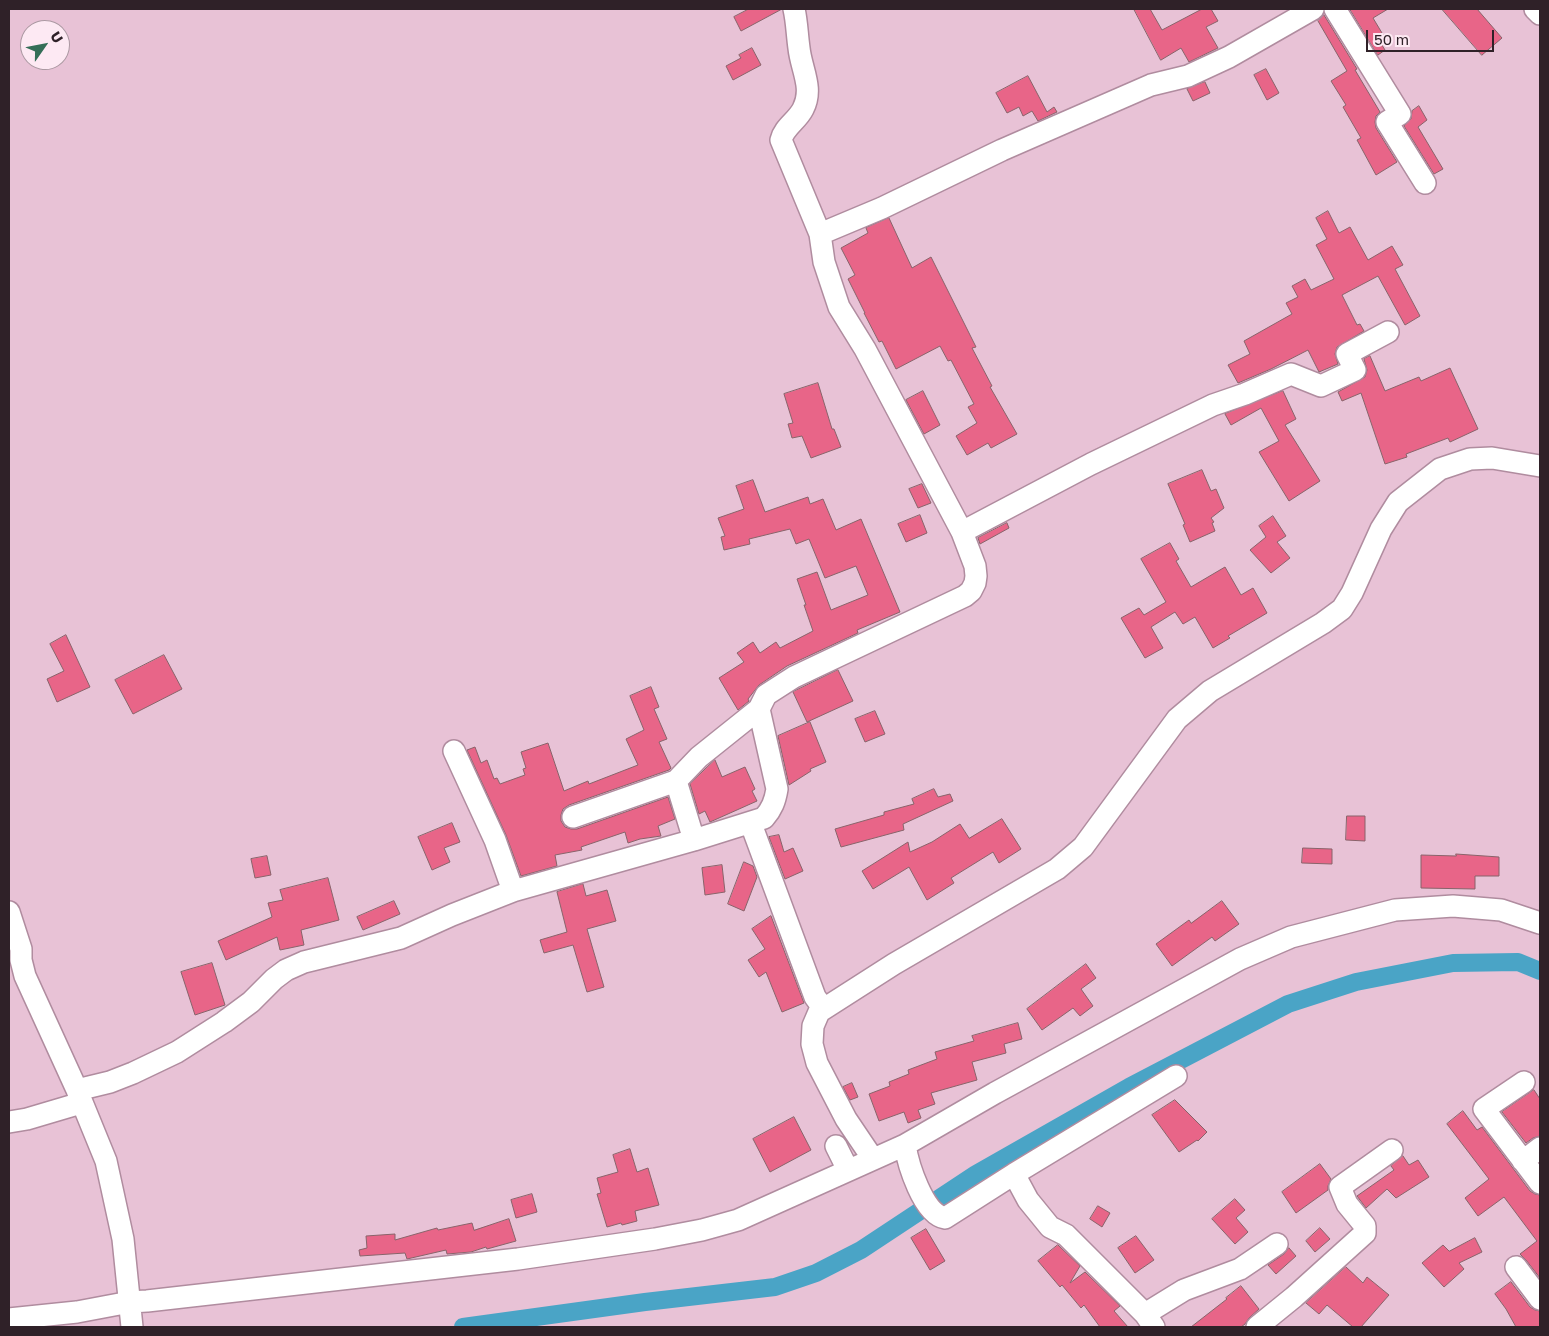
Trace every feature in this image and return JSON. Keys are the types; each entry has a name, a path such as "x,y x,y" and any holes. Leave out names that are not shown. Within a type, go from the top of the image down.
{"street":[{"path":"572,817 676,781 699,757 759,709 763,700 771,691 794,677 965,596 975,583 975,566 962,532 865,349 839,307 824,262 820,234 781,140 783,132 797,119 804,108 807,97 807,82 799,49 798,26 794,9"},
{"path":"820,234 890,204 1002,150 1151,85 1188,76 1229,58 1314,9"},
{"path":"1336,9 1400,114 1387,122 1424,183"},
{"path":"1535,9 1540,14"},
{"path":"962,532 1091,464 1213,405 1246,394 1291,374 1321,386 1330,382 1355,370 1346,354 1388,332"},
{"path":"873,1159 846,1119 817,1064 812,1044 813,1026 818,1012 894,964 1056,869 1083,847 1177,719 1210,691 1323,623 1342,609 1352,593 1381,529 1398,502 1440,469 1470,459 1492,458 1540,466"},
{"path":"9,1122 27,1119 177,1052 251,1002 280,975 304,962 401,938 513,891 750,824 764,818 770,812 775,801 777,789 759,709"},
{"path":"454,751 495,840 513,891"},
{"path":"676,781 694,840"},
{"path":"750,824 815,997 823,1008"},
{"path":"9,1319 76,1312 131,1315 147,1301 518,1259 655,1239 702,1230 738,1220 873,1159 906,1154 995,1093 1240,959 1291,937 1395,910 1453,906 1501,910 1540,923"},
{"path":"9,912 21,949 21,960 25,976 106,1161 123,1239 131,1315"},
{"path":"906,1154 929,1209 938,1216 945,1218 1176,1076"},
{"path":"1524,1082 1484,1109 1540,1183"},
{"path":"836,1146 848,1170"},
{"path":"1523,1161 1540,1148"},
{"path":"1257,1327 1294,1297 1365,1233 1365,1226 1347,1204 1340,1187 1392,1150"},
{"path":"1014,1174 1028,1200 1050,1227 1066,1235 1150,1320 1184,1290 1240,1269 1276,1244"},
{"path":"1516,1267 1540,1299"}],"building":[{"path":"749,9 782,9 741,31 734,17"},
{"path":"1134,9 1150,9 1162,30 1202,9 1211,9 1218,21 1206,27 1218,48 1189,62 1181,48 1161,60"},
{"path":"1350,9 1388,9 1373,18 1385,38 1380,42 1385,50 1378,55"},
{"path":"1442,9 1477,9 1502,38 1482,55"},
{"path":"1324,15 1357,69 1355,70 1380,112 1376,116 1376,128 1397,162 1376,175 1357,140 1361,138 1343,107 1346,105 1331,81 1347,71 1318,21"},
{"path":"752,48 761,65 733,80 726,66 741,58 739,55"},
{"path":"1266,69 1279,93 1267,100 1254,75"},
{"path":"1028,76 1047,112 1054,107 1057,112 1038,121 1032,111 1023,116 1019,107 1007,113 996,93"},
{"path":"1205,82 1210,93 1193,101 1187,89"},
{"path":"1419,106 1427,120 1418,127 1443,169 1434,174 1404,126 1411,119 1412,111"},
{"path":"1328,211 1339,233 1350,227 1368,260 1392,246 1403,265 1395,269 1420,316 1405,325 1378,276 1342,295 1357,325 1360,324 1364,331 1337,347 1335,354 1338,364 1319,372 1308,350 1238,383 1228,365 1250,354 1244,341 1292,314 1286,303 1298,297 1292,286 1305,279 1311,290 1334,279 1316,245 1327,239 1316,218"},
{"path":"889,218 912,268 931,257 976,347 972,348 992,386 990,387 1017,434 991,448 988,443 967,455 956,436 977,423 968,407 974,404 951,360 948,361 940,346 896,369 882,341 879,342 848,279 855,275 841,248 868,233 866,228"},
{"path":"1370,356 1385,391 1419,377 1421,381 1450,368 1478,429 1450,442 1448,438 1406,454 1407,457 1385,464 1361,393 1342,401 1338,392 1365,377 1367,370 1364,359"},
{"path":"818,383 832,429 834,429 841,447 811,458 802,436 792,438 788,424 793,423 784,394"},
{"path":"923,391 940,425 924,434 906,400"},
{"path":"1283,391 1296,419 1285,425 1320,481 1289,501 1259,452 1279,441 1261,408 1231,425 1225,414"},
{"path":"1202,470 1211,491 1216,489 1224,508 1211,518 1214,522 1212,523 1215,531 1190,542 1183,525 1185,524 1168,484"},
{"path":"753,480 765,512 808,497 810,504 823,499 836,530 861,519 900,612 857,630 858,633 787,666 759,685 748,699 749,701 738,710 719,678 744,662 737,653 753,642 760,653 776,642 780,648 813,631 797,579 817,572 831,610 868,595 856,566 825,578 809,539 796,544 790,529 749,539 750,544 724,550 721,537 725,536 718,518 744,509 736,486"},
{"path":"922,484 931,503 918,508 909,489"},
{"path":"920,515 927,533 906,542 898,524"},
{"path":"1273,516 1286,536 1277,542 1290,558 1271,573 1250,550 1266,537 1259,526"},
{"path":"1007,523 1009,528 980,544 978,538"},
{"path":"1170,543 1179,559 1176,561 1191,587 1225,567 1241,595 1253,588 1267,613 1228,636 1230,638 1213,648 1195,617 1183,624 1175,612 1151,627 1163,648 1145,658 1121,618 1139,608 1144,615 1166,602 1141,559"},
{"path":"66,635 90,687 57,702 47,679 64,671 50,644"},
{"path":"164,655 182,689 133,714 115,680"},
{"path":"838,670 853,701 807,722 793,692"},
{"path":"651,687 659,707 654,709 667,739 659,742 671,768 569,805 563,809 561,821 565,827 577,829 668,797 675,819 658,826 661,836 628,843 625,832 581,847 582,850 555,855 557,866 521,876 506,835 467,750 475,747 481,763 487,760 494,779 497,778 500,784 525,775 523,769 526,768 521,752 548,743 564,791 588,781 589,784 638,765 626,739 644,730 630,696"},
{"path":"875,711 885,734 865,742 855,719"},
{"path":"810,722 826,762 810,769 811,771 789,785 778,736"},
{"path":"715,760 722,777 745,767 755,789 752,791 757,801 710,822 705,811 699,814 690,784"},
{"path":"934,789 938,797 950,794 953,801 903,824 904,830 841,847 835,829 914,804 912,799"},
{"path":"1347,816 1365,816 1365,841 1346,840"},
{"path":"1002,819 1021,849 999,863 993,852 951,878 954,883 927,900 909,867 873,889 862,871 908,842 910,852 932,842 960,824 969,838"},
{"path":"452,823 460,842 444,848 450,862 432,870 418,837"},
{"path":"779,835 784,852 793,848 803,871 785,879 769,837"},
{"path":"1303,848 1332,849 1332,864 1302,863"},
{"path":"1456,854 1499,857 1499,876 1475,876 1475,889 1421,888 1421,855 1456,856"},
{"path":"267,856 271,875 255,878 251,859"},
{"path":"744,862 753,866 757,877 744,911 728,904"},
{"path":"722,865 725,892 705,895 702,868"},
{"path":"328,878 339,920 301,930 304,945 280,950 277,937 226,960 218,941 272,917 268,903 283,900 280,890"},
{"path":"583,884 586,896 607,890 616,921 587,929 604,987 587,992 573,945 544,953 540,940 567,932 557,892"},
{"path":"394,901 400,914 363,930 357,917"},
{"path":"1222,901 1239,924 1215,941 1212,937 1172,966 1156,944 1189,920 1191,923"},
{"path":"771,916 804,1003 782,1012 766,972 759,977 748,960 765,949 752,929"},
{"path":"212,963 225,1005 195,1015 181,972"},
{"path":"1086,964 1096,978 1081,989 1093,1006 1080,1016 1073,1008 1042,1030 1027,1009"},
{"path":"1018,1023 1022,1039 1004,1044 1006,1053 972,1062 977,1080 931,1093 935,1104 918,1110 921,1118 908,1123 904,1112 879,1121 869,1094 890,1086 889,1082 909,1074 908,1070 937,1059 935,1052 974,1041 972,1036"},
{"path":"852,1083 858,1097 850,1100 843,1087"},
{"path":"1534,1090 1540,1099 1540,1136 1526,1143 1502,1112"},
{"path":"1175,1100 1207,1132 1198,1141 1179,1152 1152,1115"},
{"path":"1463,1111 1477,1130 1482,1127 1530,1191 1540,1195 1540,1278 1520,1254 1537,1241 1504,1197 1478,1216 1465,1198 1489,1179 1447,1124"},
{"path":"794,1117 811,1150 770,1172 753,1139"},
{"path":"630,1149 637,1172 648,1168 659,1205 635,1211 637,1221 607,1227 597,1194 601,1193 597,1178 618,1172 613,1155"},
{"path":"1403,1156 1409,1165 1418,1160 1429,1177 1396,1198 1387,1189 1366,1208 1357,1196 1394,1170 1391,1166"},
{"path":"1320,1164 1331,1179 1328,1190 1296,1213 1282,1192"},
{"path":"532,1194 537,1212 516,1218 511,1200"},
{"path":"1235,1199 1245,1210 1236,1218 1248,1232 1235,1244 1212,1219"},
{"path":"1098,1206 1110,1213 1102,1227 1090,1219"},
{"path":"509,1219 516,1241 487,1249 486,1247 471,1252 447,1254 446,1250 407,1259 405,1253 360,1256 359,1250 367,1248 366,1236 395,1234 395,1240 437,1228 438,1230 472,1223 474,1230"},
{"path":"1320,1228 1330,1239 1315,1252 1306,1241"},
{"path":"926,1229 945,1261 930,1270 911,1238"},
{"path":"1136,1236 1154,1260 1135,1273 1118,1248"},
{"path":"1475,1238 1482,1252 1459,1263 1464,1269 1444,1287 1422,1263 1443,1245 1449,1251"},
{"path":"1058,1245 1080,1266 1070,1283 1085,1272 1120,1306 1114,1311 1128,1327 1100,1327 1084,1305 1081,1308 1062,1285 1060,1287 1038,1261"},
{"path":"1289,1248 1296,1256 1276,1274 1268,1265 1284,1254"},
{"path":"1346,1267 1363,1283 1367,1277 1389,1295 1361,1327 1353,1327 1327,1305 1319,1314 1306,1303"},
{"path":"1511,1282 1530,1307 1540,1311 1540,1327 1516,1327 1495,1294"},
{"path":"1241,1286 1259,1309 1245,1324 1241,1327 1191,1327 1227,1299"}],"waterway":[{"path":"463,1327 645,1302 775,1287 816,1273 861,1250 976,1174 1129,1087 1288,1004 1356,982 1453,963 1518,962 1540,971"}]}
